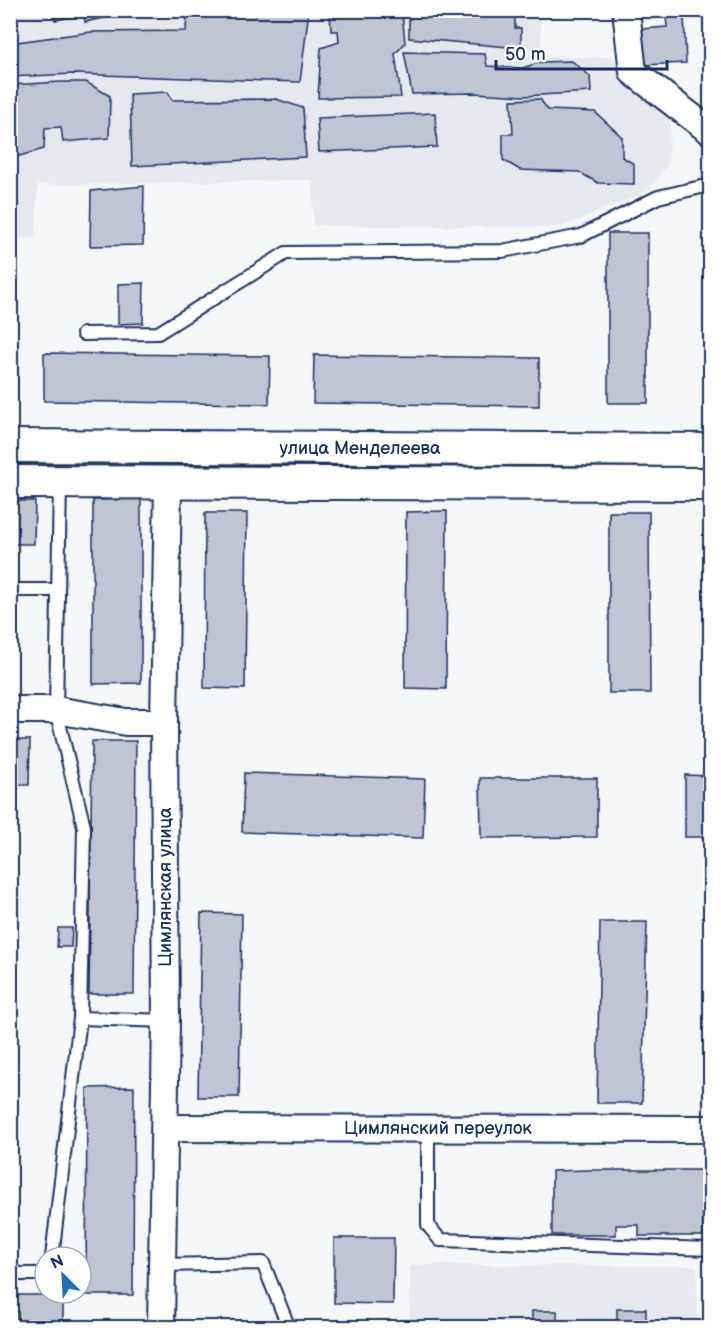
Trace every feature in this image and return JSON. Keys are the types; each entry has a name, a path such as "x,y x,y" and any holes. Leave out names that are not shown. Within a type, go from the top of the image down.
{"street":[{"path":"626,10 633,72 711,130"},
{"name":"улица Менделеева","path":"10,446 711,450"},
{"name":"Цимлянская улица","path":"161,1328 166,1021 164,722 168,483 166,447"},
{"name":"улица Менделеева","path":"10,482 711,484"},
{"path":"10,710 56,710 126,722 164,722"},
{"name":"Цимлянский переулок","path":"165,1128 711,1129"}],"lane":[{"path":"83,334 158,333 286,253 502,251 581,236 658,197 711,185"},
{"path":"53,1245 80,1018 84,827 56,710 60,483"},
{"path":"10,590 58,590"},
{"path":"80,1018 166,1021"},
{"path":"428,1128 428,1225 440,1240 711,1249"},
{"path":"162,1265 263,1263 289,1328"},
{"path":"10,1274 33,1274"}],"shaded area":[{"path":"10,11 541,11 541,57 613,57 622,77 671,113 668,164 647,192 561,227 313,225 313,180 38,185 35,238 11,239"},
{"path":"410,1265 697,1266 697,1327 409,1328"}],"building":[{"path":"54,10 140,10 85,22 84,15 55,20"},
{"path":"187,10 309,10 300,82 73,74 10,77 10,43 91,32 186,31"},
{"path":"330,10 402,13 405,43 395,54 401,97 318,98 321,48 339,42 338,31 331,31"},
{"path":"443,10 515,12 515,28 521,28 521,48 409,38 409,15 438,17"},
{"path":"684,16 686,63 643,65 641,29 667,27 666,17"},
{"path":"404,52 485,54 487,66 522,68 542,62 572,61 590,76 591,92 524,96 474,93 412,94"},
{"path":"86,82 110,96 109,138 63,142 61,127 45,128 44,149 16,157 10,156 10,85"},
{"path":"168,92 172,100 276,99 303,108 306,157 132,166 130,94"},
{"path":"540,99 548,110 595,112 622,137 622,157 634,164 634,184 598,183 579,172 520,170 503,160 503,134 513,134 511,100"},
{"path":"435,113 437,147 319,152 317,118"},
{"path":"144,186 143,245 90,246 91,191"},
{"path":"608,233 648,233 648,403 608,403"},
{"path":"144,283 143,323 118,324 118,284"},
{"path":"44,353 270,356 269,404 44,401"},
{"path":"314,355 539,358 539,406 313,403"},
{"path":"141,499 141,683 93,684 93,500"},
{"path":"10,501 35,501 34,544 10,544"},
{"path":"447,511 446,689 405,688 406,512"},
{"path":"609,512 649,512 650,693 609,693"},
{"path":"205,513 247,513 245,689 204,688"},
{"path":"10,740 30,740 29,785 10,785"},
{"path":"92,741 136,741 134,994 89,994"},
{"path":"244,773 425,779 423,838 242,832"},
{"path":"685,775 710,776 710,837 685,837"},
{"path":"480,778 597,778 597,837 481,838"},
{"path":"201,913 242,914 239,1097 198,1097"},
{"path":"600,922 647,922 642,1103 597,1103"},
{"path":"58,928 72,928 71,947 57,947"},
{"path":"134,1087 133,1295 93,1295 93,1245 86,1245 87,1088"},
{"path":"703,1170 703,1236 639,1236 639,1225 616,1225 616,1235 552,1235 552,1171"},
{"path":"334,1238 394,1238 393,1304 334,1303"},
{"path":"16,1295 33,1295 33,1305 63,1305 63,1328 16,1328"},
{"path":"617,1309 646,1309 646,1328 617,1328"},
{"path":"532,1311 557,1311 557,1328 532,1328"}]}
